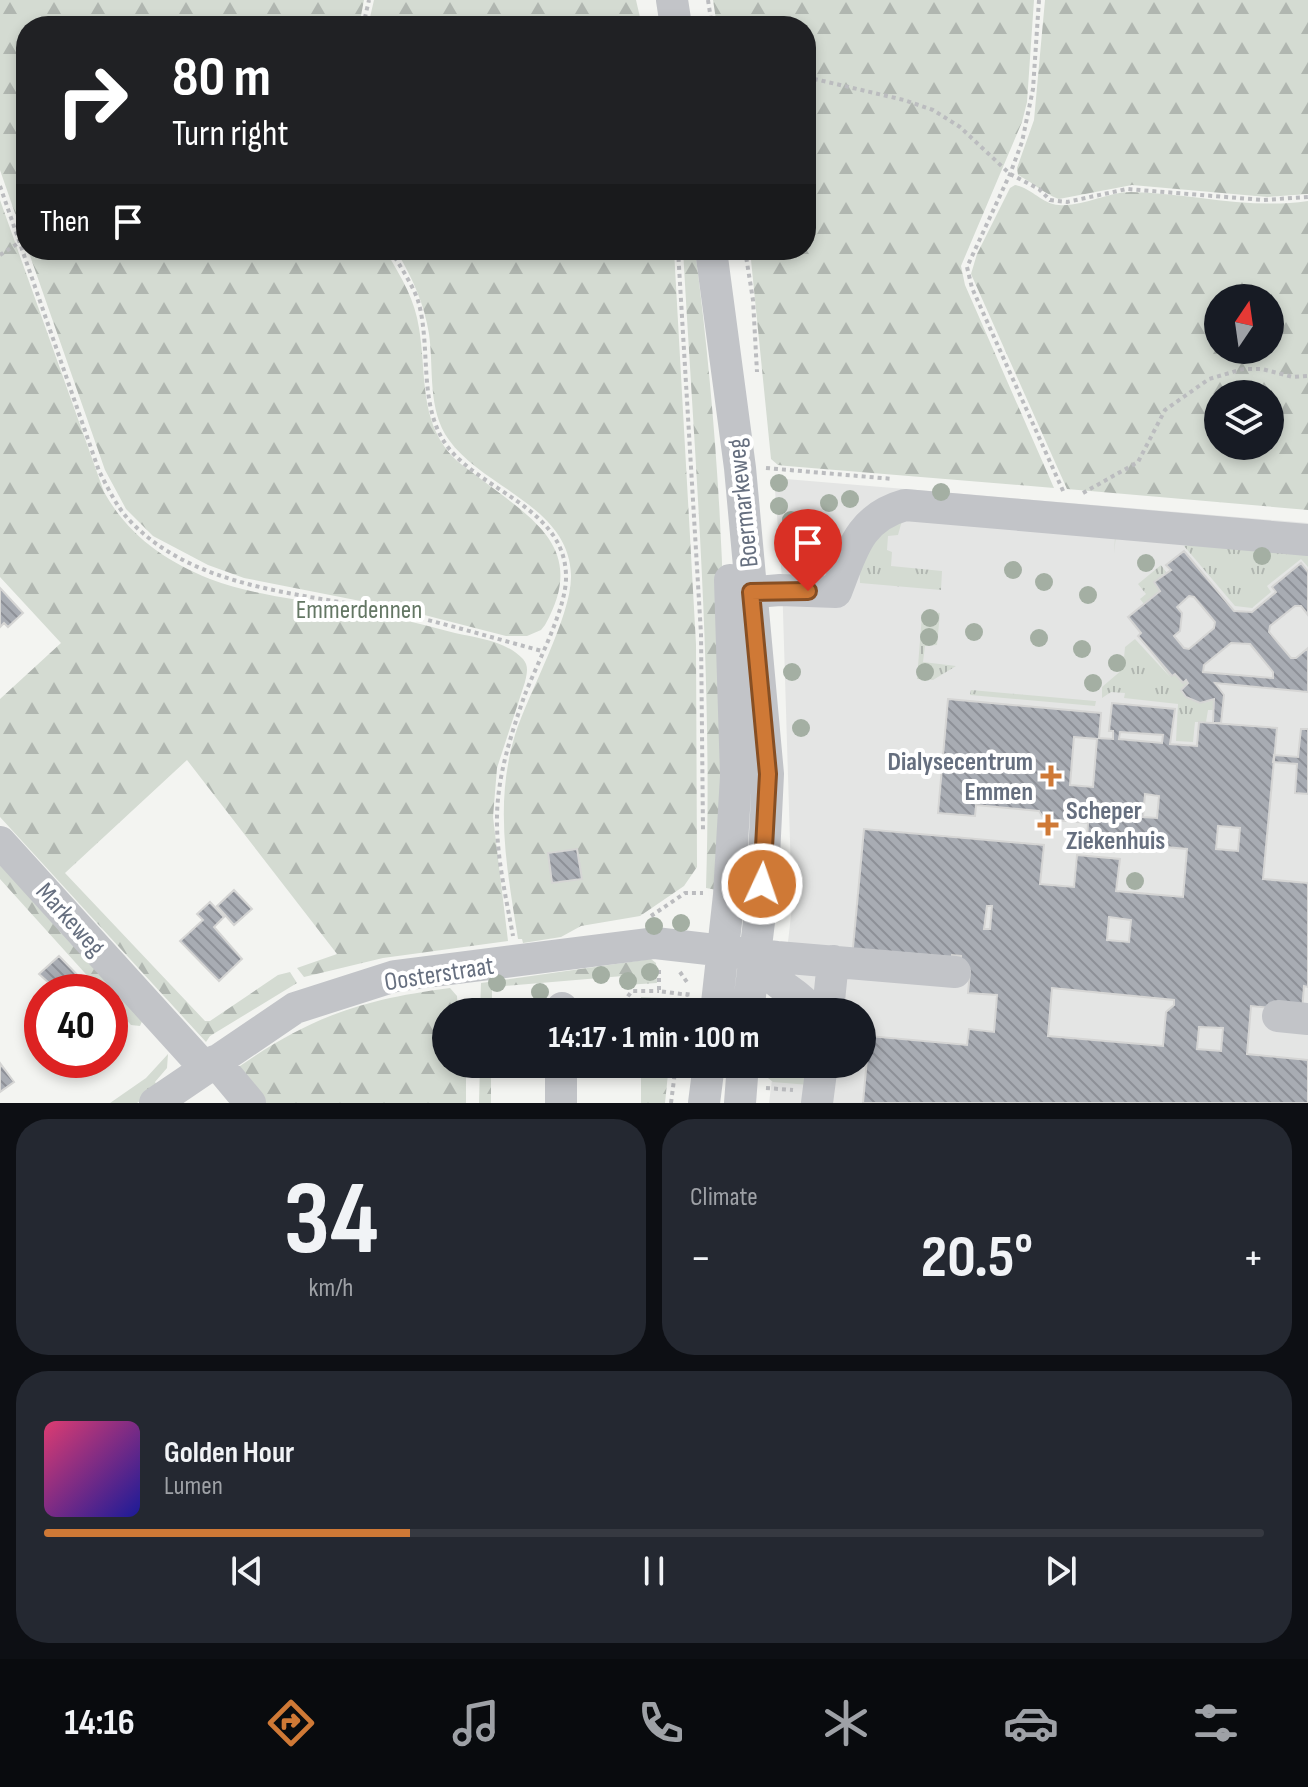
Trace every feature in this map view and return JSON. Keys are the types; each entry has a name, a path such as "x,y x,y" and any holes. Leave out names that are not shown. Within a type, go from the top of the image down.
{"street":[{"name":"Boermarkeweg","path":"712,260 740,468 741,593 768,774 762,897 722,998"},
{"path":"741,593 780,590 836,592 858,537 887,510 905,505 1308,540"},
{"name":"Markeweg","path":"0,842 250,1103"},
{"name":"Oosterstraat","path":"155,1103 295,1008 395,976 655,943 955,972"},
{"name":"Boermarkeweg","path":"740,951 746,998"},
{"path":"740,951 774,982 800,998"},
{"path":"829,998 833,961"},
{"path":"561,1078 561,1103"},
{"path":"704,1103 707,1078"},
{"path":"740,1103 742,1078"},
{"path":"817,1103 820,1078"}],"path":[{"path":"1039,0 1033,89 1022,142 967,267 968,278 1065,495"},
{"path":"816,79 933,110 960,127 1010,174 1039,189 1050,200 1067,202 1127,189 1263,200 1308,197"},
{"path":"0,186 16,231"},
{"path":"26,260 99,471 130,522 157,545 209,572 238,582 394,612 542,651"},
{"path":"396,260 418,300 424,327 429,393 440,435 464,462 526,508 554,537 561,549 566,580 507,748 499,791 499,841 516,961"},
{"path":"679,260 701,634 703,845"},
{"path":"1081,496 1086,490 1138,462 1165,410 1209,379 1243,369 1262,369 1293,377 1308,376"},
{"path":"699,893 701,882"},
{"path":"655,943 659,991"},
{"path":"627,998 632,991 659,991 688,995 687,998"},
{"path":"671,1103 674,1078"}],"shaded area":[{"name":"Scheper Ziekenhuis","path":"774,478 1308,523 1308,1103 769,1103 772,1078 876,1078 876,998 782,998 792,907 782,579"}],"green space":[{"path":"0,0 364,0 361,16 16,16 16,216 0,170"},
{"path":"374,0 636,0 640,16 370,16"},
{"path":"713,0 1034,0 1027,102 1022,122 961,266 965,285 1054,488 787,466 778,465 771,459 751,260 816,260 816,16 715,16"},
{"path":"1045,0 1308,0 1308,194 1267,197 1132,185 1059,199 1018,175 1017,168 1034,120"},
{"path":"1015,185 1059,205 1131,192 1264,204 1308,201 1308,510 1067,489 971,274 977,254 1010,188"},
{"path":"0,200 16,245 16,260 21,260 104,492 136,534 178,564 225,584 482,639 508,648 525,662 525,682 497,768 493,817 508,941 383,958 304,977 297,968 337,954 187,760 65,873 205,1021 210,1021 278,975 290,972 297,983 210,1036 206,1042 0,817 0,699 61,643 0,577"},
{"path":"32,260 391,260 417,317 427,404 436,433 456,460 520,509 549,540 558,557 560,576 557,599 541,630 527,636 506,636 401,609 244,578 208,565 153,536 126,509 105,470"},
{"path":"401,260 675,260 696,644 697,867 684,886 640,916 581,926 561,937 523,943 522,939 518,939 504,837 505,786 515,735 565,611 571,575 567,551 556,532 522,500 464,457 442,428 434,402 429,334 412,280"},
{"path":"684,260 696,260 708,364 721,535 725,730 717,890 706,888 707,728"},
{"path":"906,512 1144,534 1143,537 1116,535 1114,554 1115,537 1112,535 903,517 898,535 888,536 891,566 942,571 941,590 860,583 861,559 869,538 884,523"},
{"path":"1194,537 1308,547 1308,567 1301,559 1267,586 1271,592 1252,608 1235,606 1184,546"},
{"path":"1161,565 1166,572 1154,582 1160,591 1144,604 1140,599 1146,594 1138,584"},
{"path":"925,611 940,613 937,645 925,646 923,662 956,666 933,680 917,679 922,615"},
{"path":"1138,636 1171,676 1175,674 1183,683 1186,680 1188,683 1181,690 1188,697 1200,703 1214,699 1214,710 1208,710 1206,722 1195,722 1193,742 1176,741 1178,704 1124,698 1125,693 1111,692 1102,698 1102,687 1123,669 1125,647 1135,639 1170,677"},
{"path":"971,690 1096,701 1095,706 970,695"},
{"path":"0,856 104,974 86,974 0,879"},
{"path":"651,959 656,963 657,983 625,985 623,976 492,987 492,998 480,998 481,983"},
{"path":"450,988 457,996 432,998 432,1078 466,1078 466,1103 260,1103 234,1070 312,1024 362,1005"},
{"path":"128,1002 143,1019 140,1026 128,1022"},
{"path":"168,1054 167,1068 155,1082 159,1088 137,1103 110,1103 146,1078"},
{"path":"480,1078 491,1078 491,1103 479,1103"},
{"path":"641,1078 668,1078 665,1103 641,1103"},
{"path":"768,1078 810,1078 809,1085 773,1082"}],"building":[{"path":"1184,551 1234,611 1252,612 1276,592 1272,587 1301,563 1308,572 1308,615 1301,606 1295,606 1270,626 1269,632 1291,658 1296,658 1308,648 1308,692 1215,683 1224,695 1221,723 1213,723 1214,699 1200,703 1186,697 1181,690 1188,683 1186,680 1183,683 1175,674 1172,676 1138,636 1141,633 1128,617 1160,591 1154,582 1171,570 1166,565","holes":["1189,596 1194,597 1215,622 1214,628 1189,649 1184,648 1174,636 1180,631 1182,613 1177,607","1231,643 1250,644 1273,672 1273,678 1203,672 1204,665"]},
{"path":"0,588 23,613 8,627 4,623 0,627"},
{"path":"948,699 1101,713 1099,738 1113,739 1113,731 1109,731 1112,703 1175,709 1170,744 1197,746 1199,722 1277,728 1263,879 1308,883 1308,987 1304,986 1302,1011 1251,1006 1247,1054 1308,1060 1308,1103 863,1103 865,1078 876,1078 876,1037 967,1045 969,1029 994,1032 997,995 968,993 970,971 960,970 961,956 952,955 951,974 852,958 864,829 1044,845 1040,884 1074,887 1077,855 1120,859 1116,891 1183,897 1187,849 1087,840 1088,823 1044,819 1039,811 976,805 975,816 938,813","holes":["1120,732 1163,735 1162,743 1119,739","1074,737 1097,739 1093,787 1070,785","1145,794 1159,796 1157,818 1143,817","1218,826 1240,828 1238,851 1216,849","987,906 992,906 990,929 984,929","1109,917 1131,920 1129,942 1107,940","1052,988 1174,1000 1174,1005 1166,1012 1163,1046 1048,1036","1199,1027 1223,1028 1221,1051 1197,1049"]},
{"path":"1301,729 1308,729 1308,794 1295,793 1297,764 1273,762 1274,755 1298,757"},
{"path":"577,849 582,879 552,883 548,853"},
{"path":"234,890 252,909 234,925 217,906"},
{"path":"210,902 224,917 214,927 242,959 219,981 180,941 203,920 197,914"},
{"path":"59,956 76,974 39,974"},
{"path":"0,1063 14,1082 0,1092"}],"place":[{"name":"Dialysecentrum Emmen","path":"1051,776"},
{"name":"Scheper Ziekenhuis","path":"1048,825"}],"route":[{"path":"762,884 768,774 751,592 808,591"}],"park label":[{"name":"Emmerdennen","path":"359,609"}]}
